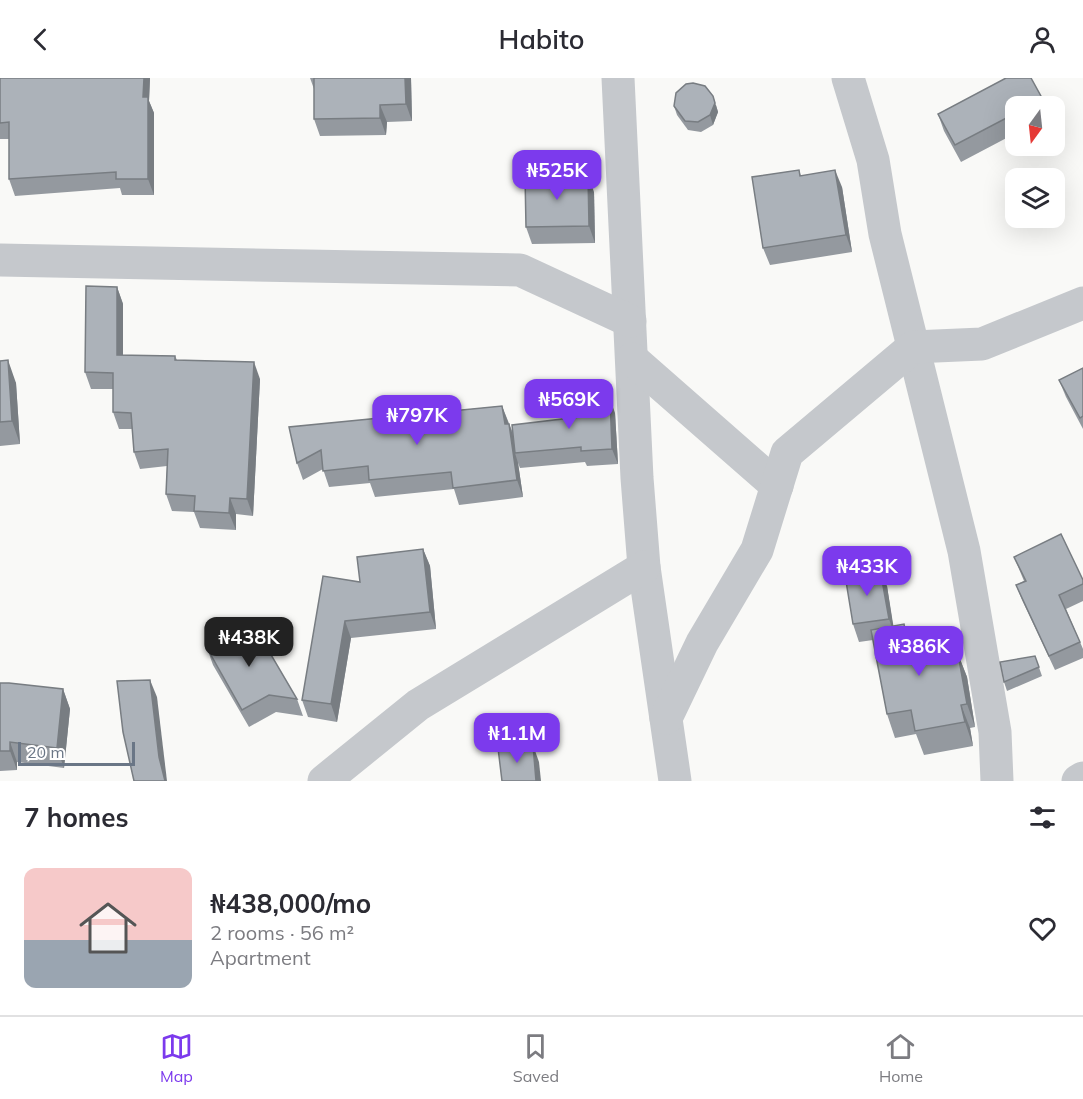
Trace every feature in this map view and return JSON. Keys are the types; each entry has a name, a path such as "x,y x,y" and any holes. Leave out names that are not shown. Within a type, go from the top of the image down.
{"street":[{"path":"618,78 644,567 675,781"},
{"path":"848,78 873,160 885,234 964,551 995,732 997,781"},
{"path":"0,260 520,270 630,321"},
{"path":"666,718 702,643 757,550 787,453 913,346 982,344 1083,303"},
{"path":"632,359 777,486"},
{"path":"324,781 418,705 644,567"},
{"path":"1078,781 1083,778"}],"building":[{"path":"0,78 144,78 143,97 148,97 148,179 116,179 116,172 9,179 9,122 0,123"},
{"path":"314,78 405,78 406,104 380,105 380,118 314,119"},
{"path":"1006,78 1031,78 1041,96 1005,96 1005,119 955,145 938,114"},
{"path":"686,84 705,86 713,96 715,103 710,115 698,122 685,121 674,106 676,93"},
{"path":"799,170 800,176 835,170 846,235 763,248 752,177"},
{"path":"588,175 589,226 526,227 525,176"},
{"path":"86,286 117,287 117,355 175,356 175,360 254,362 247,499 230,498 229,513 194,511 195,496 166,494 168,449 134,452 131,413 113,412 113,373 85,372"},
{"path":"8,360 12,421 0,422 0,361"},
{"path":"1083,368 1083,416 1080,418 1059,380"},
{"path":"610,398 612,449 581,451 581,447 515,453 512,425 579,417 578,400"},
{"path":"502,406 505,424 509,424 517,480 453,488 451,472 369,480 368,466 323,471 321,450 297,463 289,427"},
{"path":"1061,534 1083,580 1083,584 1059,595 1080,642 1049,656 1016,585 1026,581 1014,557"},
{"path":"423,549 430,612 345,621 331,704 302,700 323,576 360,582 357,557"},
{"path":"880,569 889,619 853,624 845,575"},
{"path":"253,624 297,699 269,695 242,710 207,648"},
{"path":"904,624 906,635 936,629 942,657 958,654 967,704 961,705 965,722 915,731 911,710 887,714 871,630"},
{"path":"1035,656 1039,667 1004,682 1000,662"},
{"path":"150,680 159,757 165,781 134,781 123,732 117,681"},
{"path":"0,683 63,689 57,748 10,742 10,751 0,751"},
{"path":"533,745 536,781 502,781 498,748"}]}
